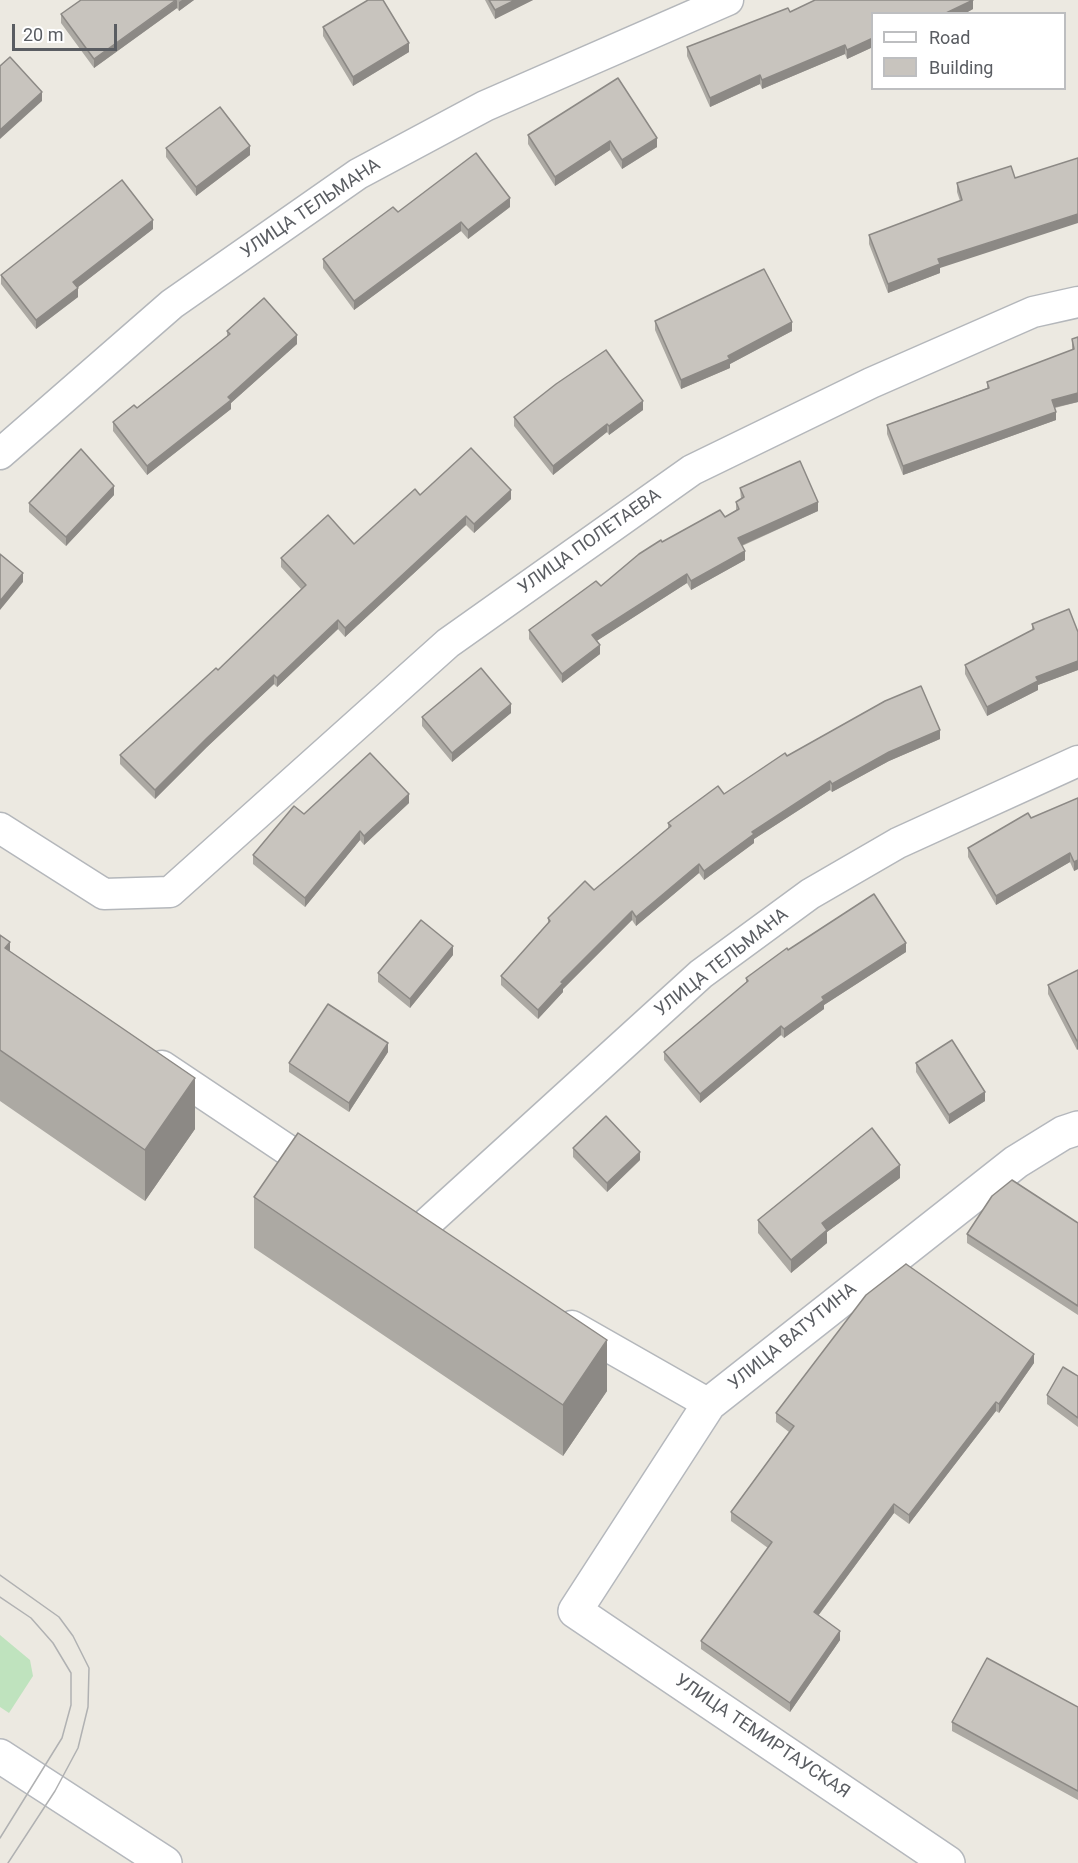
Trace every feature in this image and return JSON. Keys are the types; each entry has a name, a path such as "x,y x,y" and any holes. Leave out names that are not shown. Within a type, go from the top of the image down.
{"street":[{"name":"УЛИЦА ТЕЛЬМАНА","path":"0,454 172,304 358,174 485,106 728,0"},
{"name":"УЛИЦА ПОЛЕТАЕВА","path":"0,828 104,894 170,892 448,643 692,470 872,383 1033,312 1078,302"},
{"name":"УЛИЦА ТЕЛЬМАНА","path":"414,1234 701,974 810,894 898,843 1078,761"},
{"path":"138,1050 345,1188"},
{"name":"УЛИЦА ВАТУТИНА","path":"575,1611 709,1404 1016,1162 1064,1133 1078,1128"},
{"path":"546,1311 709,1404"},
{"name":"УЛИЦА ТЕМИРТАУСКАЯ","path":"575,1611 948,1863"},
{"path":"0,1756 165,1863"}],"green space":[{"path":"0,1635 30,1660 33,1676 9,1713 0,1707"}],"building":[{"path":"81,0 176,0 94,59 61,14"},
{"path":"368,0 383,0 409,43 353,77 323,27"},
{"path":"489,0 515,0 495,10"},
{"path":"815,0 973,0 948,12 871,12 871,39 847,50 845,45 762,80 760,75 710,98 687,47 788,8 790,12"},
{"path":"10,57 42,92 0,130 0,66"},
{"path":"618,78 657,138 622,160 610,141 555,177 528,135"},
{"path":"220,107 250,146 196,187 166,148"},
{"path":"476,153 510,198 468,230 461,222 354,301 323,259 393,207 398,212"},
{"path":"1078,158 1078,214 938,259 940,264 888,284 869,235 962,200 957,183 1011,166 1015,178"},
{"path":"122,180 153,220 73,282 78,288 36,320 1,275"},
{"path":"764,269 792,322 728,356 730,359 681,380 655,321"},
{"path":"264,298 297,335 228,397 231,400 147,466 113,422 134,405 137,408 230,334 227,331"},
{"path":"1078,337 1078,393 1052,400 1056,412 903,466 887,425 989,388 987,382 1074,349 1072,339"},
{"path":"606,350 643,401 609,426 607,424 553,466 514,417 556,384"},
{"path":"471,448 511,490 474,524 466,516 345,628 338,620 277,678 274,675 155,790 120,755 216,668 218,670 306,585 281,558 328,515 354,544 415,489 420,495"},
{"path":"81,449 114,486 66,537 29,503"},
{"path":"800,461 818,502 738,538 745,551 691,581 687,574 592,635 600,645 562,674 529,630 596,581 601,586 639,554 661,540 662,542 720,510 725,517 739,509 736,502 744,497 740,488"},
{"path":"0,554 23,573 0,601"},
{"path":"1069,609 1078,632 1078,661 1036,677 1038,681 987,707 965,665 1034,629 1032,624"},
{"path":"481,668 511,704 452,753 422,717"},
{"path":"921,686 940,730 889,752 832,784 830,781 752,832 754,834 704,871 699,864 636,917 632,911 561,982 563,983 538,1010 501,976 550,921 548,918 585,881 594,890 671,826 668,823 718,786 724,794 785,753 787,756 885,701"},
{"path":"370,753 409,794 364,836 360,831 305,898 253,855 294,806 304,814"},
{"path":"1078,798 1078,860 1074,862 1070,853 996,896 968,848 1028,813 1031,818"},
{"path":"874,894 906,943 822,997 824,1000 784,1029 781,1026 700,1094 664,1052 748,981 746,978 787,948 788,950"},
{"path":"421,920 453,946 410,999 378,973"},
{"path":"0,935 10,942 5,948 195,1078 145,1150 0,1050"},
{"path":"1078,970 1078,1040 1077,1041 1048,985"},
{"path":"328,1004 388,1043 349,1103 289,1063"},
{"path":"952,1040 985,1092 949,1115 916,1063"},
{"path":"606,1116 640,1152 607,1183 573,1148"},
{"path":"872,1128 900,1165 822,1223 827,1230 791,1260 758,1220"},
{"path":"298,1133 607,1340 563,1405 254,1197"},
{"path":"1012,1180 1078,1223 1078,1306 967,1234 992,1196"},
{"path":"906,1264 1034,1354 999,1404 996,1402 909,1515 894,1504 814,1612 840,1631 790,1703 701,1641 772,1542 731,1512 794,1426 776,1413 866,1295"},
{"path":"1063,1367 1078,1376 1078,1418 1047,1395"},
{"path":"987,1658 1078,1707 1078,1791 952,1722"}],"tram line":[{"path":"0,1575 59,1617 73,1636 89,1668 88,1707 78,1748 55,1791 8,1863"},
{"path":"0,1597 31,1618 53,1643 71,1673 71,1705 62,1738 0,1838"}]}
